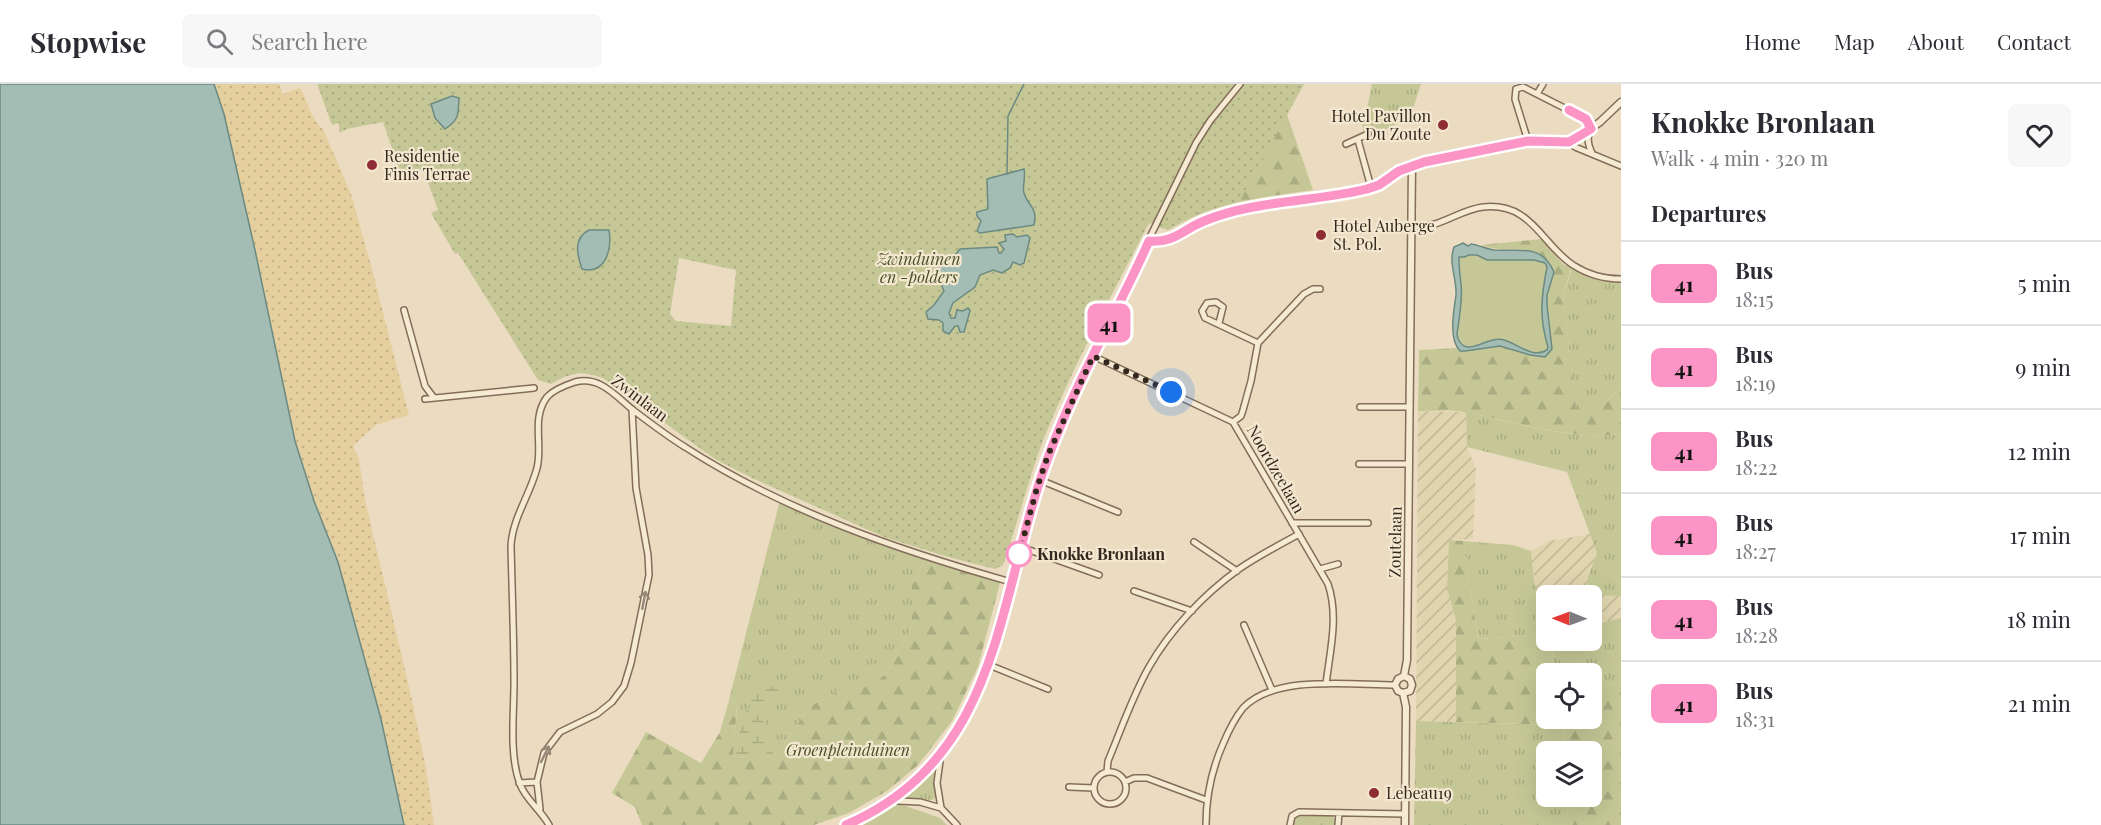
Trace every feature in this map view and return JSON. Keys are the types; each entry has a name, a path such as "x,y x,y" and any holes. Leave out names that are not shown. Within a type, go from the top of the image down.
{"street":[{"path":"846,825 871,813 919,777 941,754 960,726 989,665 1040,480 1057,434 1196,143 1210,121 1240,84"},
{"path":"1509,84 1516,89"},
{"path":"1537,94 1543,84"},
{"path":"1516,89 1523,87 1586,119 1591,129"},
{"path":"1516,89 1515,99 1528,141"},
{"path":"1149,241 1166,242 1200,222 1224,213 1373,188 1399,171 1413,166 1528,141 1569,142 1591,129 1621,102"},
{"path":"1591,129 1588,141 1592,153"},
{"path":"1346,144 1368,134"},
{"path":"1358,140 1373,188"},
{"path":"1569,142 1575,147 1621,166"},
{"name":"Zoutelaan","path":"1405,825 1406,707 1404,693 1410,691 1412,685 1410,679 1404,676 1407,660 1413,166"},
{"path":"1412,228 1434,224 1471,210 1497,207 1515,212 1531,221 1566,260 1580,269 1599,277 1621,279"},
{"path":"1233,422 1241,416 1243,410 1258,343 1304,294 1313,289 1320,289"},
{"path":"1219,323 1222,307 1216,302 1207,303 1202,311 1205,318 1258,343"},
{"path":"404,310 425,386 434,398"},
{"name":"Noordzeelaan","path":"1093,356 1233,422 1320,569 1332,594 1334,611 1326,684"},
{"name":"Zwinlaan","path":"519,783 513,736 512,534 518,513 537,468 540,411 548,396 567,385 585,381 600,384 669,437 712,465 780,500 882,543 1011,582"},
{"path":"425,399 534,388"},
{"path":"1360,407 1410,407"},
{"path":"541,810 537,782 544,753 560,732 597,714 612,702 624,686 631,663 649,575 648,555 636,488 632,409"},
{"path":"1359,464 1409,464"},
{"path":"1040,480 1118,512"},
{"path":"1292,523 1368,523"},
{"path":"1107,772 1108,761 1149,668 1165,643 1203,599 1237,570 1299,534"},
{"path":"1194,542 1237,570"},
{"path":"1021,547 1100,575"},
{"path":"1320,569 1338,564"},
{"path":"1134,591 1192,611"},
{"path":"1244,625 1272,690"},
{"path":"989,665 1048,689"},
{"path":"1395,685 1398,679 1404,676"},
{"path":"1206,825 1206,800 1214,766 1227,733 1244,708 1264,693 1295,684 1395,685"},
{"path":"1395,685 1398,691 1404,693"},
{"path":"941,754 937,783 941,808"},
{"path":"1107,772 1118,774 1125,782 1125,792 1116,803 1105,803 1097,797 1094,788 1098,778 1107,772"},
{"path":"1125,782 1134,778 1147,778 1206,800"},
{"path":"537,782 519,783 523,792 541,810 549,825"},
{"path":"1069,787 1094,788"},
{"path":"892,799 920,802 941,808 957,825"},
{"path":"1290,825 1292,816 1299,812 1405,813"},
{"path":"1338,825 1339,813"}],"shaded area":[{"path":"1418,411 1466,412 1467,447 1476,469 1473,539 1449,540 1447,589 1456,620 1456,722 1416,721"},
{"path":"1590,534 1597,553 1588,577 1588,585 1536,585 1536,587 1531,551 1548,541"},
{"path":"1602,595 1621,596 1621,618 1602,623"}],"green space":[{"name":"Zwinduinen en -polders","path":"317,84 1304,84 1240,201 1197,214 1168,230 1149,223 1068,383 1038,454 1003,565 995,569 884,537 754,479 715,459 603,378 579,373 551,384 538,380 458,253 455,254 431,213 438,210 423,169 402,177 383,122 347,129 339,133 339,123 332,125","holes":["679,258 736,270 731,326 676,321 670,314"]},
{"path":"1372,84 1421,84 1410,118 1365,139 1361,119 1366,114"},
{"path":"1283,103 1313,190 1238,202 1203,213 1168,230 1159,227 1189,162"},
{"path":"1542,239 1563,264 1571,268 1563,298 1576,407 1603,405 1621,387 1621,434 1564,433 1463,412 1418,411 1419,350 1457,348 1465,351 1500,346 1539,357 1550,332 1547,295 1554,272 1540,256 1533,252 1495,249 1481,245"},
{"path":"1477,255 1487,260 1534,260 1545,263 1547,267 1542,307 1547,350 1539,353 1529,351 1493,339 1471,347 1459,342 1457,333 1461,282 1459,256"},
{"path":"1572,267 1595,278 1621,282 1621,387 1603,405 1576,408 1563,298"},
{"path":"1466,412 1564,433 1621,434 1621,596 1602,595 1602,585 1588,585 1588,577 1597,553 1567,472 1467,447"},
{"name":"Groenpleinduinen","path":"780,500 926,557 912,583 912,626 886,674 869,688 845,688 810,706 776,756 734,758 737,704 729,700"},
{"path":"1449,540 1463,541 1478,639 1536,635 1536,651 1553,651 1552,663 1536,663 1536,724 1456,722 1456,620 1447,589"},
{"path":"1463,541 1513,545 1531,551 1536,587 1536,635 1478,639"},
{"name":"Groenpleinduinen","path":"926,557 1001,579 978,667 952,721 918,765 887,791 849,813 814,825 642,825 635,807 612,793 646,732 701,763 720,732 729,700 737,704 734,758 776,756 810,706 845,688 869,687 886,674 912,626 912,583"},
{"path":"1621,618 1621,684 1602,685 1602,663 1552,663 1553,651 1602,651 1602,623"},
{"path":"758,684 777,687 780,696 764,714 766,722 763,729 773,754 754,758 735,755 734,742 740,731 740,720 752,704 749,701 743,704 742,699 748,690"},
{"path":"1621,684 1621,825 1572,825 1568,819 1567,807 1602,807 1602,741 1564,741 1563,729 1602,729 1602,685"},
{"path":"1416,721 1536,724 1536,729 1563,729 1564,741 1536,741 1536,807 1567,807 1568,819 1572,825 1414,825"},
{"path":"934,767 936,797 929,801 901,798 901,796"},
{"path":"900,804 940,818 947,825 852,825"},
{"path":"1298,815 1330,815 1335,819 1335,825 1292,825 1292,819"}],"sand":[{"path":"214,84 279,84 283,94 300,88 313,116 323,129 351,194 409,415 376,425 353,446 359,459 365,500 410,691 426,768 434,825 404,825 381,719 338,562 314,501 295,441 255,250 224,114"}],"water":[{"path":"0,84 214,84 224,114 255,250 295,441 314,501 338,562 381,719 404,825 0,825"},
{"path":"452,96 459,98 458,112 456,119 445,129 435,118 431,104"},
{"path":"1024,169 1024,191 1034,210 1034,225 980,233 977,231 981,221 977,212 988,209 987,179"},
{"path":"589,230 609,230 610,237 606,259 597,268 590,270 582,269 578,247 580,238"},
{"path":"1013,234 1017,237 1027,235 1030,238 1024,263 1020,265 1013,262 1010,268 1002,273 993,270 980,275 975,287 953,303 949,313 951,318 955,318 957,310 963,311 968,308 970,311 964,332 960,332 958,326 955,326 949,334 943,331 943,323 939,320 928,319 926,312 944,291 939,275 940,259 956,254 960,249 997,247 1001,253 1004,249 999,243 1006,241 1005,235"},
{"path":"1463,243 1468,246 1471,244 1494,250 1529,251 1543,257 1549,263 1554,272 1547,295 1552,349 1545,357 1500,346 1460,351 1453,332 1456,295 1452,265 1454,247","holes":["1477,255 1487,260 1534,260 1545,263 1547,267 1542,307 1547,350 1531,352 1499,339 1472,347 1464,346 1460,342 1457,334 1462,296 1459,257"]}],"waterway":[{"path":"1007,174 1008,116 1024,84"}],"bus line":[{"name":"41","path":"846,825 871,813 892,799 925,772 941,754 960,726 978,692 989,665 1048,455 1149,241 1166,242 1200,222 1224,213 1354,193 1379,185 1399,171 1424,162 1528,141 1569,142 1591,129 1586,119 1569,110"}],"place":[{"name":"Hotel Pavillon Du Zoute","path":"1443,125"},
{"name":"Residentie Finis Terrae","path":"372,165"},
{"name":"Hotel Auberge St. Pol.","path":"1321,235"},
{"name":"Knokke Bronlaan","path":"1019,554"},
{"name":"Lebeau19","path":"1374,793"}],"route":[{"path":"1019,554 1048,455 1093,356 1171,392"}]}
